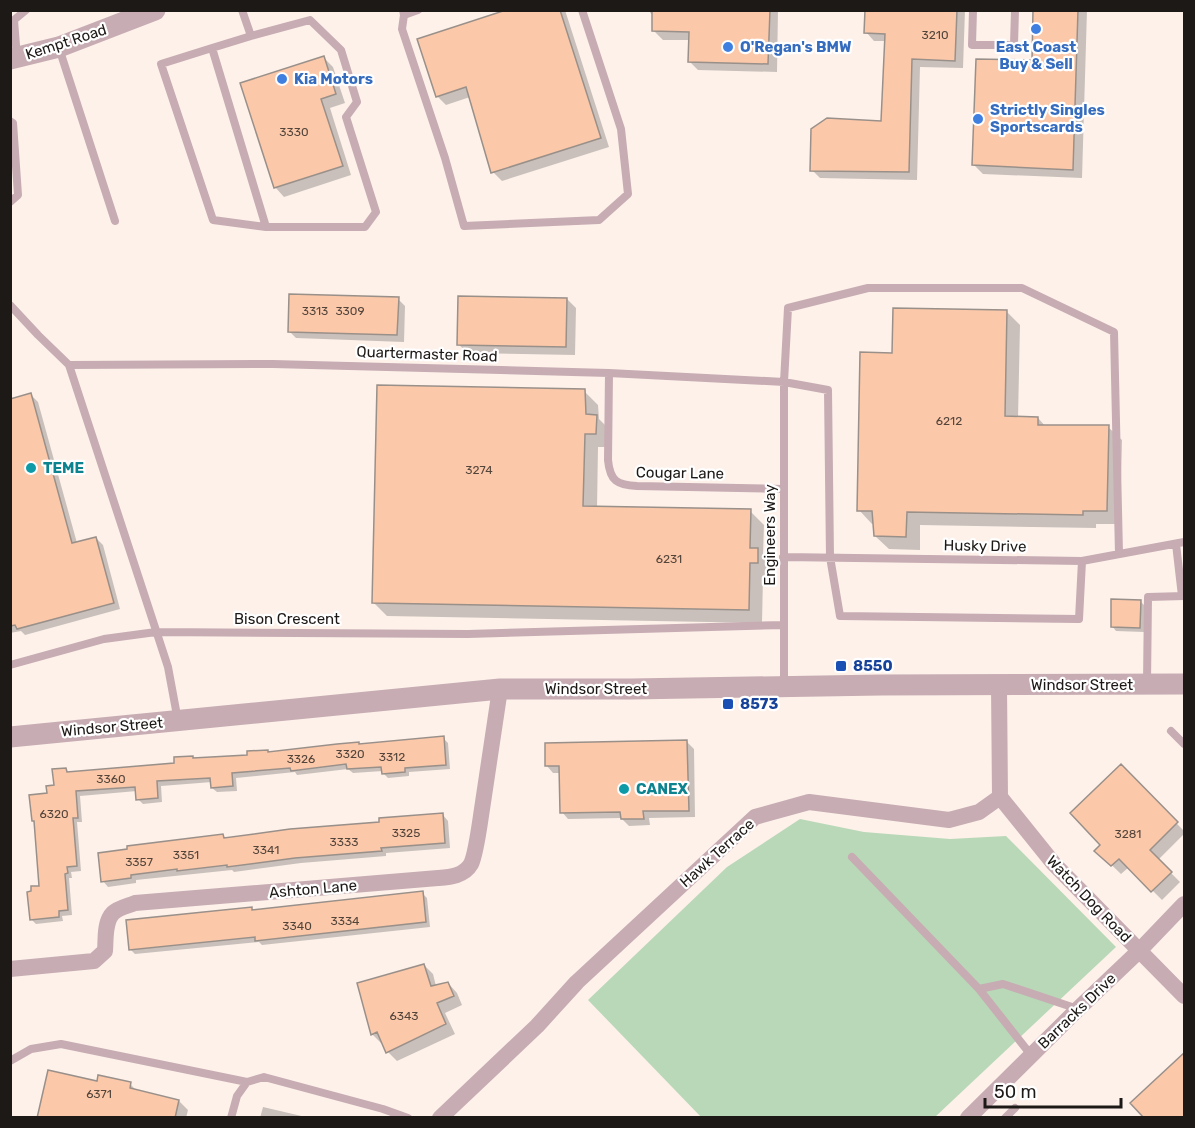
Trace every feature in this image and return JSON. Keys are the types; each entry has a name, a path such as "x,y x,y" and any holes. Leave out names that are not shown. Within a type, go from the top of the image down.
{"street":[{"name":"Kempt Road","path":"14,58 59,48 155,10"},
{"name":"Windsor Street","path":"10,737 500,689 1185,684"},
{"path":"999,685 1000,797"},
{"name":"Ashton Lane","path":"10,969 94,961 105,951 106,929 112,914 122,907 135,903 426,879 457,875 466,871 471,863 480,822 500,689"},
{"name":"Watch Dog Road","path":"1000,797 1054,864 1185,996"},
{"name":"Hawk Terrace","path":"440,1118 537,1026 577,982 755,817 809,802 949,820 979,812 1000,797"},
{"name":"Barracks Drive","path":"976,1113 1031,1055 1185,904"}],"lane":[{"path":"14,58 14,20 26,10"},
{"path":"242,10 251,36"},
{"path":"418,10 403,13 402,30 445,158 464,226 599,220 628,194 621,129 582,10"},
{"path":"973,10 972,45 1014,45 1015,10"},
{"path":"310,20 341,50 357,102 346,117 376,212 365,227 266,227 213,220 161,64 251,36 310,20"},
{"path":"59,48 115,220"},
{"path":"212,48 266,227"},
{"path":"10,121 13,123 18,195 10,202"},
{"name":"Engineers Way","path":"784,687 784,382 788,308 868,288 1022,288 1114,332 1119,554"},
{"path":"10,304 69,365 168,667 178,721"},
{"name":"Quartermaster Road","path":"69,365 273,363 609,372 784,382 828,390 830,557"},
{"name":"Cougar Lane","path":"609,372 608,460 612,478 616,481 623,485 637,486 783,489"},
{"path":"1147,684 1148,597 1184,596 1180,543"},
{"name":"Husky Drive","path":"783,556 1082,561 1180,543"},
{"path":"830,557 840,616 1079,619 1082,561"},
{"name":"Bison Crescent","path":"10,665 104,639 156,632 468,634 783,625"},
{"path":"1171,731 1185,744"},
{"path":"852,856 979,989 1031,1055"},
{"path":"979,989 1003,984 1078,1009"},
{"path":"10,1061 31,1049 61,1044 247,1082 264,1077 408,1118"},
{"path":"231,1118 237,1096 247,1082"},
{"path":"1005,1118 1016,1108"}],"green space":[{"path":"800,819 864,832 950,839 1006,836 1116,947 935,1117 701,1117 588,1000 727,867"}],"building":[{"path":"506,10 560,10 601,138 491,173 466,87 436,97 417,39"},
{"name":"O'Regan's BMW","path":"652,10 770,10 768,64 688,62 689,32 652,31"},
{"path":"865,10 957,10 955,61 912,59 909,172 810,171 811,129 827,118 881,121 885,34 864,33"},
{"path":"1033,10 1078,10 1073,170 972,165 976,59 1032,60"},
{"path":"324,56 336,94 321,99 343,166 274,188 240,83"},
{"path":"289,294 399,297 397,335 288,332"},
{"path":"458,296 567,298 566,347 457,345"},
{"path":"893,308 1007,310 1005,416 1038,417 1038,425 1109,425 1107,511 1083,511 1083,515 907,512 906,537 874,536 872,511 857,511 860,352 892,353"},
{"path":"377,385 585,389 586,414 597,415 596,434 585,434 583,506 751,509 750,548 758,548 758,563 750,563 749,610 372,603"},
{"name":"TEME","path":"31,393 72,543 96,537 114,603 17,629 15,625 10,626 10,399"},
{"path":"1111,599 1141,600 1140,628 1111,627"},
{"path":"444,736 446,765 405,768 405,772 382,774 381,767 347,769 346,764 291,771 290,768 232,773 233,786 211,788 210,778 157,781 158,798 136,800 135,787 76,791 78,818 73,818 77,866 67,867 68,873 65,874 68,910 59,911 59,917 30,920 27,892 31,891 31,886 39,886 34,821 32,821 29,795 47,793 46,786 54,785 52,769 66,768 67,772 174,763 174,757 247,755 247,751 268,750 268,752"},
{"name":"CANEX","path":"687,740 689,811 643,811 644,819 621,819 620,812 560,813 559,766 545,766 545,743"},
{"path":"1121,764 1178,822 1150,850 1172,872 1151,892 1119,859 1111,866 1094,851 1100,845 1070,813"},
{"path":"443,813 445,843 381,848 382,851 295,858 227,867 227,865 177,871 177,869 131,875 131,878 101,882 98,853 127,849 127,846 223,834 224,838 290,829 379,822 379,818"},
{"path":"423,891 426,922 255,941 255,937 129,950 126,920 252,907 252,910"},
{"path":"424,964 431,986 448,982 454,996 437,1003 446,1024 386,1053 377,1032 371,1035 357,983"},
{"path":"1185,1052 1185,1118 1144,1118 1130,1103"},
{"path":"48,1070 97,1081 98,1075 131,1082 130,1088 179,1100 175,1118 37,1118"}],"place":[{"name":"East Coast Buy & Sell","path":"1036,29"},
{"name":"O'Regan's BMW","path":"728,47"},
{"name":"Kia Motors","path":"282,79"},
{"name":"Strictly Singles Sportscards","path":"978,119"},
{"name":"TEME","path":"31,468"},
{"name":"8550","path":"841,666"},
{"name":"8573","path":"728,704"},
{"name":"CANEX","path":"624,789"}]}
